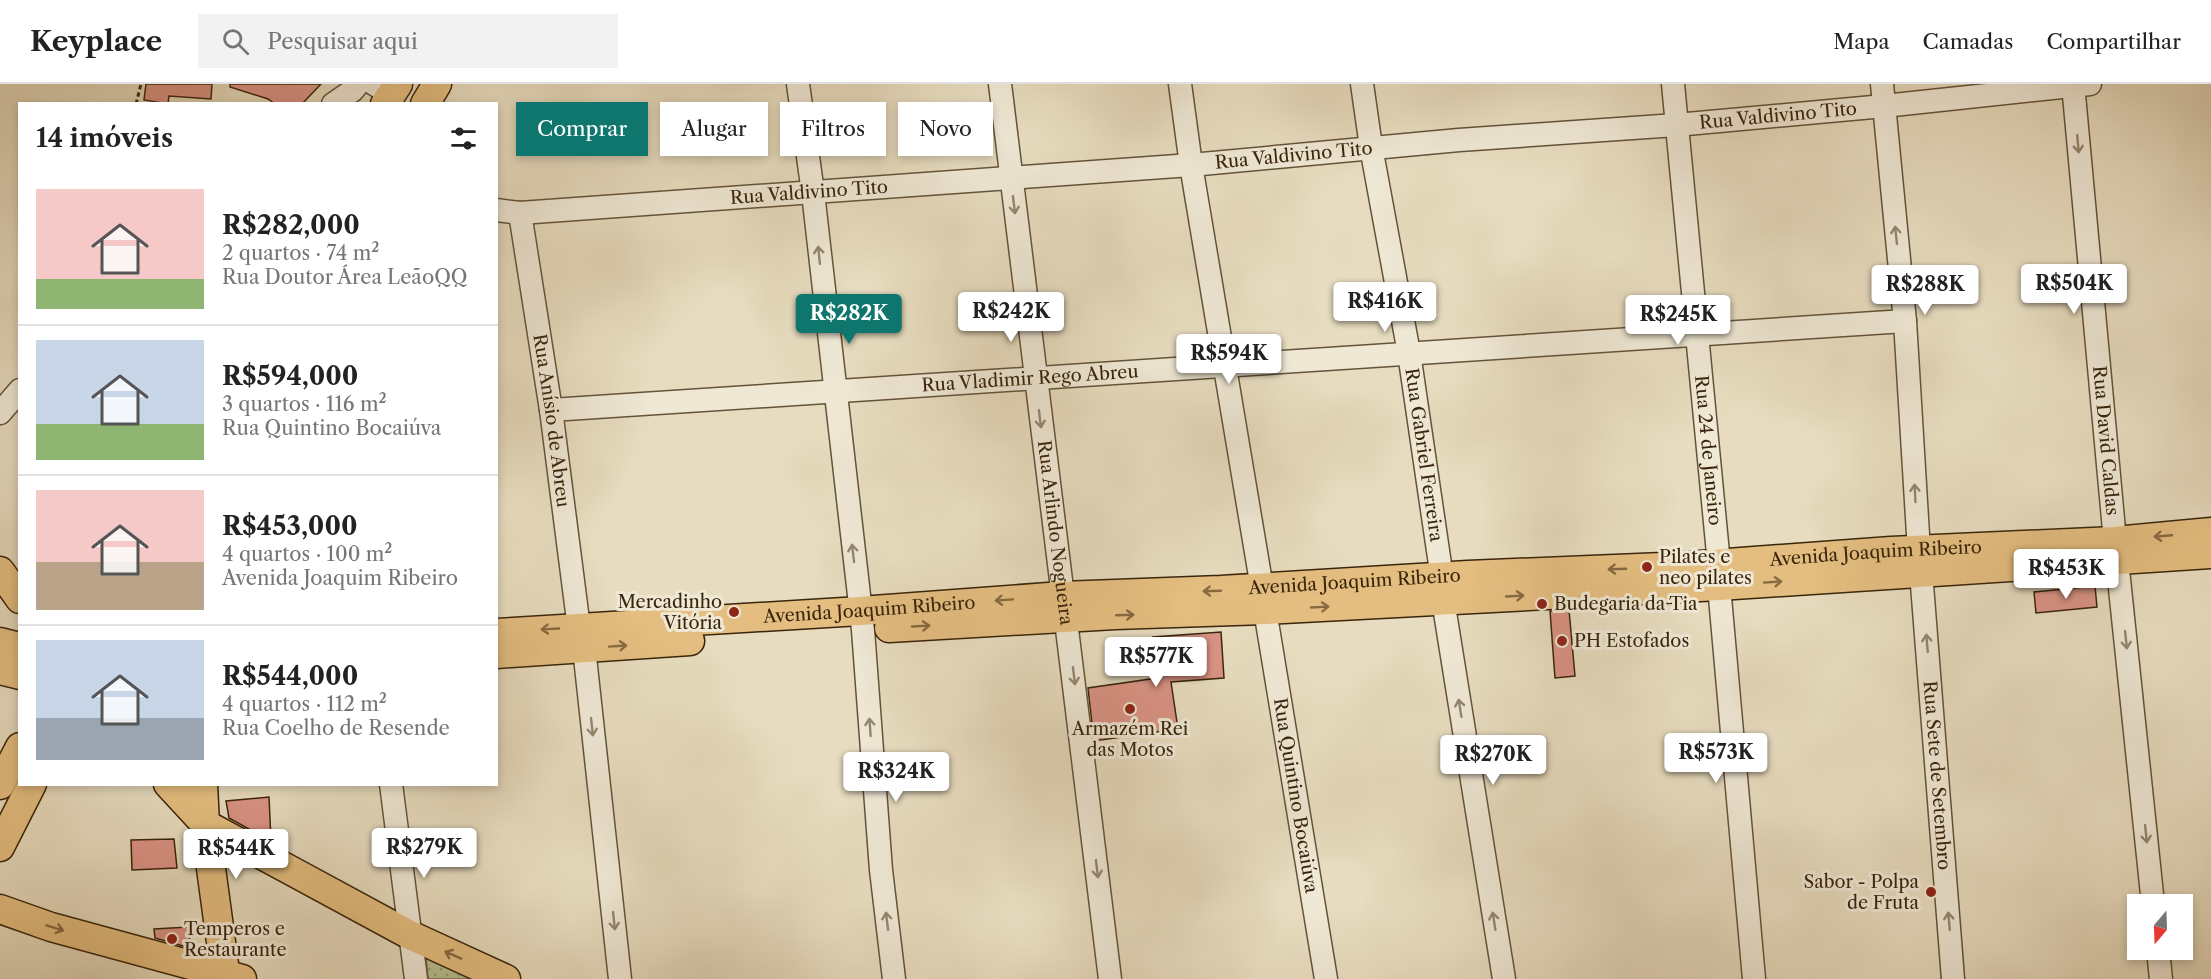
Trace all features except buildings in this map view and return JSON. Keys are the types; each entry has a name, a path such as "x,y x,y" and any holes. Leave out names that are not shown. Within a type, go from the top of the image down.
{"main road":[{"path":"425,102 437,84"},
{"name":"Avenida Joaquim Ribeiro","path":"2117,551 2211,532"},
{"name":"Avenida Joaquim Ribeiro","path":"498,654 581,638 1065,607 1719,575 2117,551 2211,554"},
{"path":"0,571 18,596"},
{"name":"Avenida Joaquim Ribeiro","path":"498,633 581,638"},
{"path":"0,642 18,646"},
{"path":"0,670 18,674"},
{"path":"0,785 18,751"},
{"path":"0,847 31,786"},
{"path":"170,786 205,824 410,935 506,979"},
{"path":"0,909 51,927 232,978 205,824 203,786"}],"street":[{"path":"798,84 813,193 861,620 881,870 894,979"},
{"name":"Rua Arlindo Nogueira","path":"1000,84 1110,979"},
{"name":"Rua Quintino Bocaiúva","path":"1180,84 1191,165 1226,365 1326,979"},
{"name":"Rua Gabriel Ferreira","path":"1362,84 1371,147 1409,353 1504,979"},
{"name":"Rua 24 de Janeiro","path":"1673,84 1698,334 1754,979"},
{"name":"Rua Valdivino Tito","path":"498,210 520,213 1191,165 1371,147 1676,125 1883,95 2078,84"},
{"name":"Rua David Caldas","path":"2078,84 2117,551 2152,894"},
{"name":"Rua Sete de Setembro","path":"1883,95 1905,321 1920,562 1953,979"},
{"name":"Rua Anísio de Abreu","path":"520,213 551,410 581,638 621,979"},
{"name":"Rua Vladimir Rego Abreu","path":"551,410 1905,321"},
{"path":"0,413 18,392"},
{"path":"391,786 416,979"},
{"path":"2159,960 2161,979"}],"path":[{"path":"136,102 141,84"}],"green space":[{"path":"425,945 496,979 428,979"}],"place":[{"name":"Pilates e neo pilates","path":"1647,567"},
{"name":"Budegaria da Tia","path":"1542,604"},
{"name":"Mercadinho Vitória","path":"734,612"},
{"name":"PH Estofados","path":"1562,641"},
{"name":"Armazém Rei das Motos","path":"1130,709"},
{"name":"Sabor - Polpa de Fruta","path":"1931,892"},
{"name":"Temperos e Restaurante","path":"172,939"}]}
